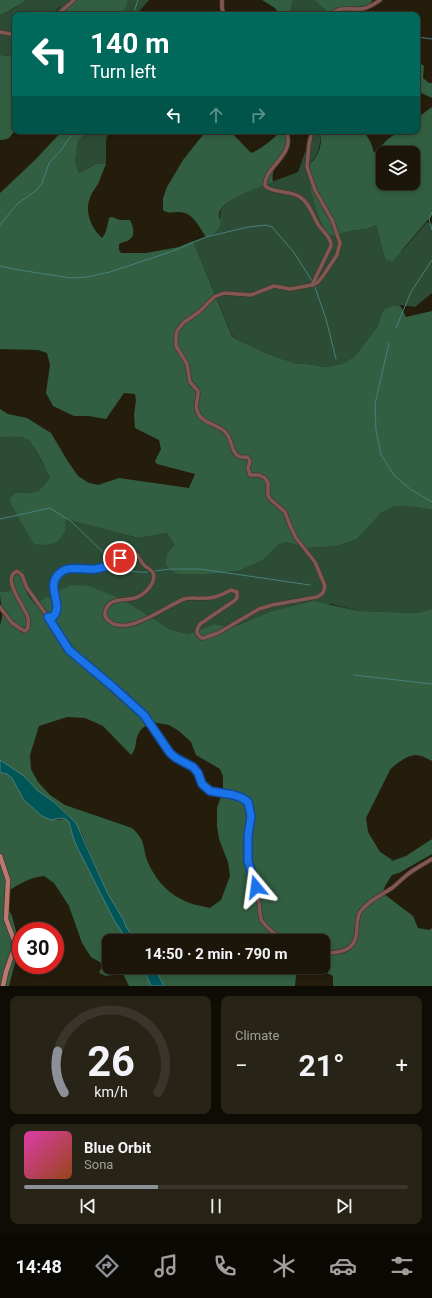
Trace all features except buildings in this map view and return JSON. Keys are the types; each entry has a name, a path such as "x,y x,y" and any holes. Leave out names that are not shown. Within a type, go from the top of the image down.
{"street":[{"path":"60,12 74,0"},
{"path":"222,0 223,12"},
{"path":"335,12 340,8 366,8 380,0"},
{"path":"0,32 12,34"},
{"path":"287,134 289,140 287,148 266,178 265,186 268,189 293,194 302,198 309,207 318,225 331,241 332,244 330,250 312,285"},
{"path":"48,617 53,617 56,613 57,608 54,596 54,582 62,572 75,568 88,570 102,567 116,562 124,552 130,550 133,550 144,565 154,574 153,582 146,591 138,597 127,600 118,600 108,604 105,615 114,625 124,625 144,620 185,599 216,597 231,590 237,592 237,598 234,601 200,624 197,633 201,638 204,638 218,633 259,609 272,605 317,597 323,592 325,586 315,562 296,538 285,512 270,499 268,495 268,483 266,478 259,475 250,475 248,468 250,462 249,459 247,457 235,454 227,434 222,429 207,422 198,414 196,402 198,390 190,382 187,364 179,352 176,341 177,331 183,323 199,312 214,297 228,292 251,295 274,286 290,289 312,285 318,282 337,255 340,243 333,224 315,190 307,167 308,150 311,134"},
{"path":"0,607 17,627 25,631 28,628 28,617 18,601 11,582 11,576 17,571 22,575 26,588 48,617 69,650 144,715 170,753 193,767 198,773 205,788 210,791 234,795 248,802 251,816 248,836 248,861 258,898 260,916 262,921 275,934"},
{"path":"0,856 8,880 6,918 15,942 6,972 4,986"},
{"path":"330,953 348,949 357,934 358,918 360,913 377,895 392,887 409,873 432,859"}],"green space":[{"path":"0,0 27,0 0,15"},
{"path":"27,0 73,0 58,8 55,12 12,12 12,54 8,56 0,55 0,15 10,11"},
{"path":"73,0 128,0 124,10 120,12 56,12"},
{"path":"128,0 149,0 139,12 120,12 126,6"},
{"path":"262,0 293,0 290,12 278,12 275,8"},
{"path":"293,0 314,0 328,12 290,12"},
{"path":"314,0 373,0 360,12 328,12"},
{"path":"12,54 13,134 9,138 0,140 0,55 8,56"},
{"path":"420,63 424,66 423,78 429,83 432,83 432,98 420,92"},
{"path":"432,107 432,215 392,262 385,259 376,225 367,229 350,231 334,236 327,232 323,226 313,199 308,171 309,165 317,155 320,148 320,134 366,134 371,143 374,153 376,151 376,190 420,190 420,146 381,146 396,134 420,134 420,116"},
{"path":"59,134 85,134 78,141 75,162 79,173 96,164 106,164 88,203 90,220 98,234 102,238 104,236 109,218 112,217 120,220 130,220 133,228 133,236 128,241 119,244 119,250 121,253 146,253 179,247 193,241 232,336 268,354 297,364 326,367 342,364 355,356 377,327 385,309 395,305 401,307 406,317 432,311 432,510 416,507 395,506 381,513 357,539 338,546 307,548 286,542 278,545 263,560 239,571 207,574 179,574 170,570 166,564 167,553 174,545 167,533 138,538 67,519 65,522 65,532 56,543 42,545 34,544 11,505 10,499 15,493 36,492 50,477 36,450 29,441 20,437 0,437 0,409 8,414 27,418 51,433 78,476 89,483 98,485 119,478 189,488 195,474 157,464 155,461 161,449 159,440 135,428 135,394 124,393 106,419 89,416 74,416 53,406 46,393 50,365 47,353 38,350 0,349 0,193 35,160"},
{"path":"85,134 108,134 106,140 106,164 96,164 79,173 75,162 78,141"},
{"path":"204,134 233,134 251,153 267,144 278,134 288,134 289,137 288,143 275,169 273,182 251,190 227,203 219,213 219,219 221,221 218,230 206,237 192,217 188,214 163,210 163,198 167,187 183,160"},
{"path":"309,134 321,134 318,150 315,157 309,164 334,236 350,231 367,229 376,225 385,259 402,251 427,222 432,224 432,293 415,307 400,305 401,307 395,305 382,313 377,327 355,356 342,364 326,367 297,364 268,354 238,340 232,335 193,241 209,236 220,218 221,209 230,201 249,191 298,172 309,141"},
{"path":"7,436 25,438 33,445 50,477 36,492 15,493 11,505 16,513 65,532 65,522 69,519 138,538 167,533 174,545 167,553 198,574 239,571 263,560 278,545 286,542 307,548 338,546 357,539 381,513 395,506 416,507 432,510 432,609 418,613 359,611 331,604 249,621 232,627 214,624 189,634 171,630 155,621 53,598 44,598 38,604 35,604 25,586 10,578 10,591 0,592 0,437"},
{"path":"19,570 23,570 24,586 35,604 47,597 52,599 58,591 71,585 89,586 121,599 171,630 189,634 214,624 232,627 270,612 313,601 359,611 418,613 432,609 432,761 422,756 413,755 395,765 390,770 366,818 368,832 380,852 392,861 406,856 432,839 432,854 399,873 392,875 383,892 413,916 418,928 429,930 432,928 432,986 333,986 333,976 329,974 330,934 131,934 107,892 81,832 70,817 54,802 38,791 24,776 0,760 0,625 2,613 0,592 10,591 11,575","holes":["67,717 85,718 103,726 131,755 140,731 144,727 152,722 169,725 179,731 191,742 196,755 220,769 223,776 223,791 217,808 217,826 219,839 228,862 230,876 221,900 210,908 184,901 165,888 153,872 147,860 140,836 132,828 65,805 50,795 38,782 31,769 30,755 39,726"]},
{"path":"0,772 7,774 12,778 24,800 42,816 55,820 66,819 69,822 89,872 95,880 114,920 123,934 102,934 102,963 91,957 82,943 69,906 54,883 44,876 30,879 8,891 6,905 14,922 12,922 12,974 9,986 0,986"},
{"path":"102,966 102,974 114,974 106,976 99,973"},
{"path":"123,974 146,974 151,986 129,986"},
{"path":"158,974 296,974 295,986 164,986"}],"water":[{"path":"0,760 24,776 38,791 54,802 76,823 107,892 131,934 123,934 114,920 77,847 69,822 66,819 61,818 51,820 42,816 24,800 12,778 7,774 0,772"},
{"path":"146,974 158,974 164,986 151,986"}],"waterway":[{"path":"134,12 138,0"},
{"path":"420,37 432,39"},
{"path":"0,225 17,204 37,190 42,183 49,163 74,134"},
{"path":"432,212 429,219 432,230"},
{"path":"0,266 71,278 87,277 110,272 173,251 206,237 248,227 266,225 272,227 293,251 312,281"},
{"path":"396,328 411,292 432,260"},
{"path":"315,287 326,319 336,359"},
{"path":"389,343 375,404 376,430 381,455 394,475 410,489 432,502"},
{"path":"0,519 50,508 72,522 111,560"},
{"path":"115,564 131,571 148,572"},
{"path":"154,571 171,569 200,569 310,585"},
{"path":"354,675 432,684"}],"route":[{"path":"120,558 116,562 96,569 88,570 75,568 62,572 54,582 54,596 57,603 56,613 53,617 48,617 69,650 144,715 170,753 193,767 198,773 205,788 210,791 234,795 248,802 251,816 248,828 247,851 248,861 256,887"}]}
